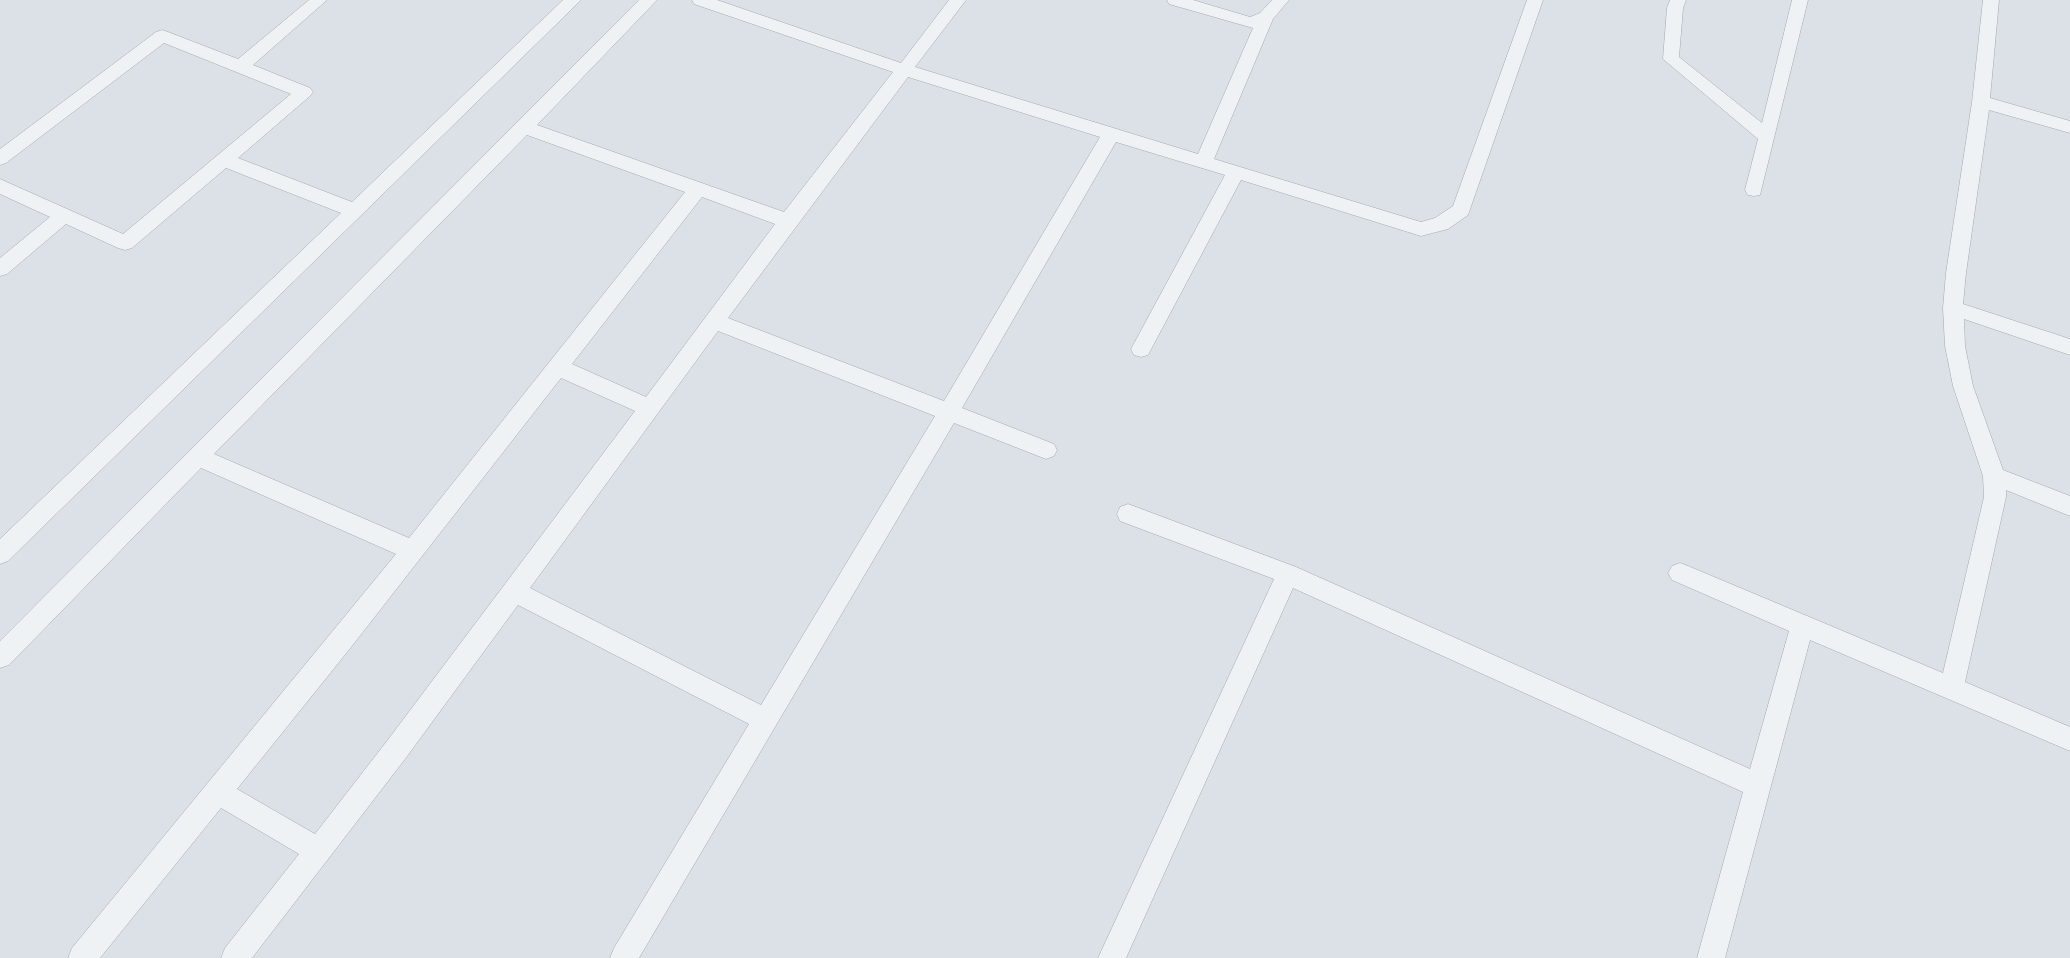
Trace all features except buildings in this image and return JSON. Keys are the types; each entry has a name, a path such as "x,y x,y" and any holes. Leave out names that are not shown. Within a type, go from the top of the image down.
{"street":[{"path":"240,67 319,0"},
{"path":"0,554 573,0"},
{"path":"0,657 649,0"},
{"path":"700,0 904,70 1421,230 1441,224 1461,210 1535,0"},
{"path":"235,958 317,850 396,750 788,221 958,0"},
{"path":"1176,0 1195,3 1252,23 1266,17"},
{"path":"1203,162 1266,17 1281,0"},
{"path":"1951,689 1995,497 1994,476 1962,386 1955,346 1953,308 1956,274 1981,102 1991,0"},
{"path":"0,158 162,36 304,92 125,243 0,186"},
{"path":"1981,102 2070,127"},
{"path":"524,127 788,221"},
{"path":"624,958 949,412 1111,134"},
{"path":"224,160 355,211"},
{"path":"1141,349 1236,172"},
{"path":"82,958 218,792 412,550 698,189"},
{"path":"0,269 65,216"},
{"path":"1953,308 2070,347"},
{"path":"715,321 1046,450"},
{"path":"557,367 650,408"},
{"path":"198,457 412,550"},
{"path":"1994,476 2070,506"},
{"path":"1128,514 1288,574 1758,786"},
{"path":"1680,573 2070,739"},
{"path":"1112,958 1288,574"},
{"path":"514,591 766,720"},
{"path":"1711,958 1802,625"},
{"path":"218,792 317,850"}],"lane":[{"path":"1678,0 1675,8 1671,59 1767,137"},
{"path":"1754,190 1800,0"}]}
